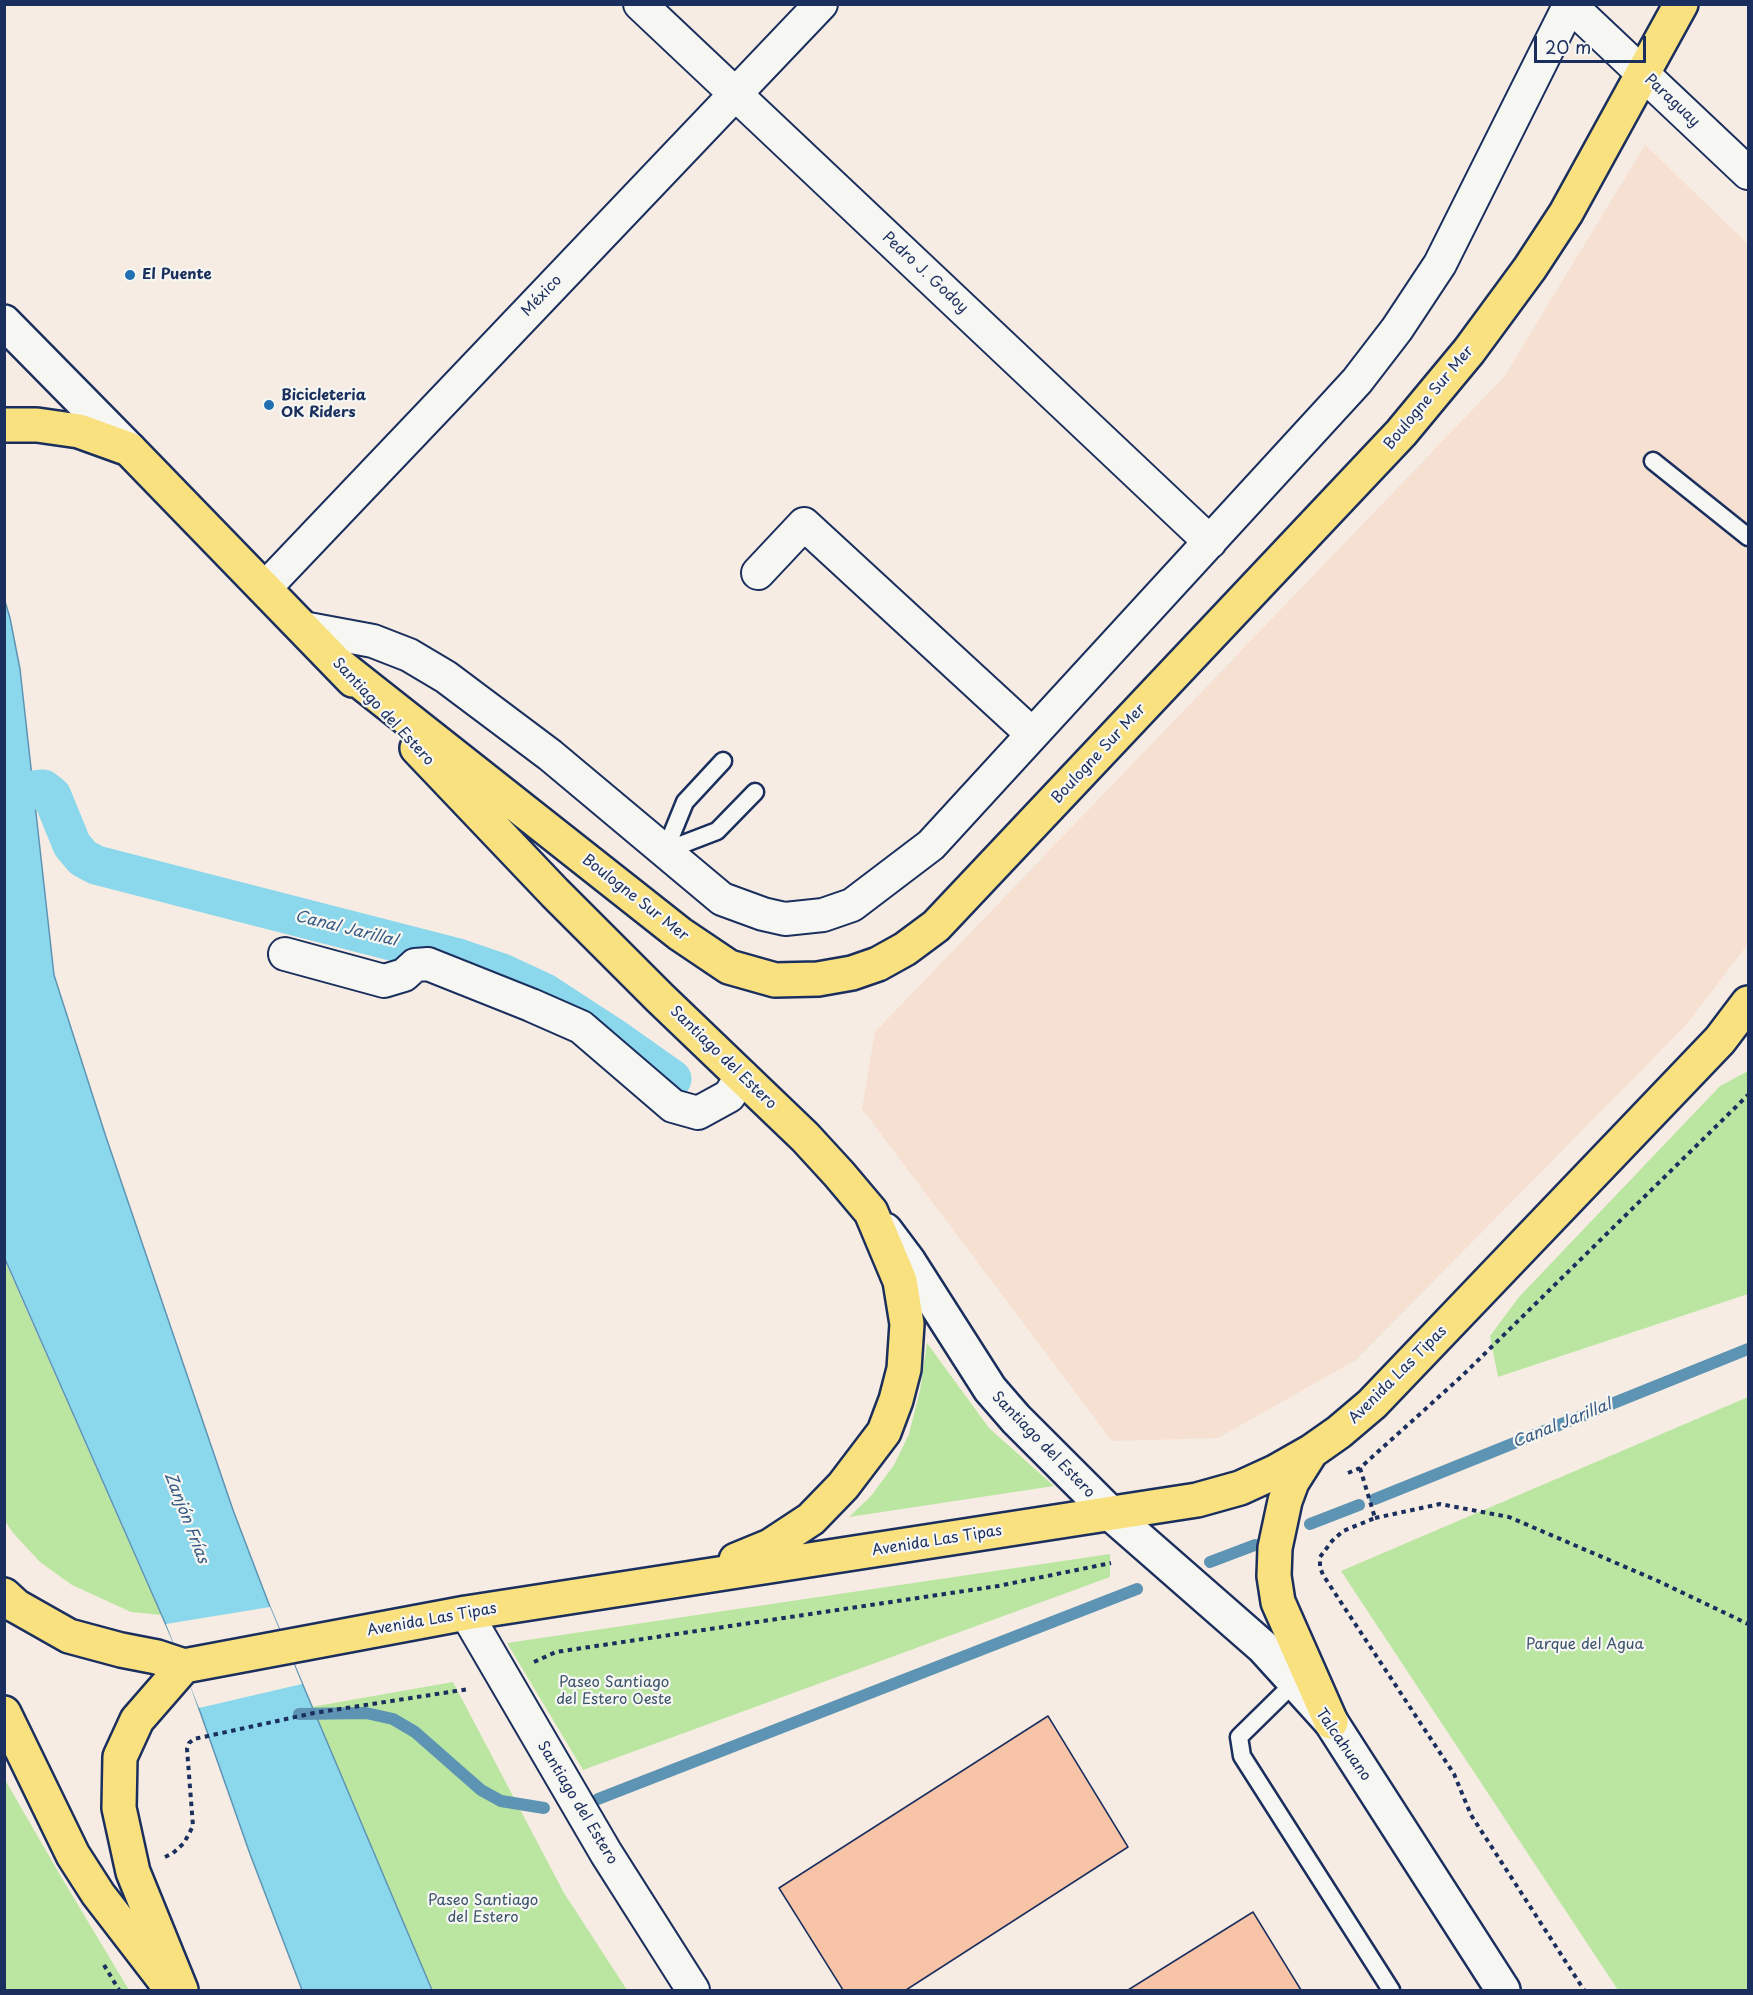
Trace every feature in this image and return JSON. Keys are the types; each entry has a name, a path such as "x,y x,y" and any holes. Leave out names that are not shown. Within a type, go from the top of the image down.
{"main road":[{"name":"Boulogne Sur Mer","path":"338,664 680,934 729,967 775,980 786,980 818,979 878,964 905,949 936,926 1401,433 1469,351 1530,268 1566,213 1681,4"},
{"path":"4,425 37,425 79,431 129,449"},
{"name":"Santiago del Estero","path":"129,449 338,664 555,893 806,1137 871,1212"},
{"name":"Avenida Las Tipas","path":"184,1666 466,1612 1111,1514 1197,1500 1240,1488 1312,1451 1372,1404 1734,1036 1749,1003"},
{"name":"Avenida Las Tipas","path":"681,1580 770,1546 792,1533 811,1519 843,1486 884,1432 904,1369 907,1324 900,1281 871,1212"},
{"path":"1312,1451 1292,1482 1285,1501 1275,1548 1274,1575 1278,1602 1331,1722"},
{"path":"4,1595 16,1606 69,1635 121,1650 158,1657 184,1666 136,1720 120,1758 119,1808 133,1872 182,1990"},
{"path":"4,1713 73,1855 98,1894 172,1990"}],"street":[{"name":"Pedro J. Godoy","path":"640,4 1209,542"},
{"name":"México","path":"265,588 821,4"},
{"name":"Paraguay","path":"1570,5 1749,173"},
{"path":"758,573 804,524 1032,734 1357,381 1397,330 1440,264 1570,5"},
{"name":"Santiago del Estero","path":"4,322 129,449"},
{"name":"Santiago del Estero","path":"303,628 373,641 409,655 446,677 550,755 722,899 763,914 785,919 823,915 852,905 931,845 1032,734"},
{"path":"285,954 384,981 404,975 415,965 428,964 581,1027 673,1106 698,1113 729,1096 742,1076"},
{"name":"Santiago del Estero","path":"871,1212 909,1262 990,1389 1031,1435 1111,1514"},
{"name":"Talcahuano","path":"1111,1514 1263,1647 1331,1722 1503,1990"},
{"name":"Santiago del Estero","path":"466,1612 606,1853 693,1990"}],"lane":[{"path":"1653,461 1749,537"},
{"path":"665,851 685,802 723,761"},
{"path":"665,851 717,831 754,792"},
{"path":"1295,1683 1239,1737 1242,1756 1391,1990"}],"path":[{"path":"1338,1477 1360,1468 1421,1415 1518,1323 1749,1095"},
{"path":"1360,1468 1375,1518"},
{"path":"1584,1990 1471,1815 1454,1774 1323,1575 1320,1557 1343,1531 1375,1518 1440,1504 1509,1517 1658,1581 1749,1624"},
{"path":"208,1735 314,1713 478,1687 556,1652 998,1586 1091,1569 1154,1552"}],"shaded area":[{"path":"1645,145 1748,244 1748,944 1687,1024 1356,1360 1218,1438 1112,1441 862,1109 875,1032 1504,377"}],"green space":[{"path":"1748,1071 1748,1294 1498,1377 1490,1336 1519,1297 1720,1086"},
{"path":"4,1259 161,1615 131,1612 72,1585 40,1562 5,1521"},
{"path":"927,1343 989,1428 1054,1486 849,1517 871,1496 894,1465 909,1434 920,1390"},
{"name":"Parque del Agua","path":"1748,1397 1748,1990 1618,1990 1341,1571"},
{"name":"Paseo Santiago del Estero Oeste","path":"1110,1554 1110,1577 583,1770 507,1643"},
{"name":"Paseo Santiago del Estero","path":"453,1682 564,1893 627,1990 432,1990 311,1707"},
{"path":"4,1778 63,1880 129,1990 5,1990"}],"water":[{"name":"Zanjón Frías","path":"4,598 20,669 54,975 106,1137 233,1510 270,1607 432,1990 302,1990 250,1854 184,1666 5,1259"}],"pier":[{"path":"270,1607 302,1684 199,1708 166,1624"}],"building":[{"path":"1048,1716 1128,1847 906,1990 843,1990 779,1888"},
{"path":"1253,1912 1301,1990 1128,1990"}],"waterway":[{"name":"Canal Jarillal","path":"33,790 43,789 52,796 72,845 83,858 96,865 458,958 502,973 545,993 672,1079"},
{"name":"Canal Jarillal","path":"1375,1499 1748,1349"},
{"name":"Canal Jarillal","path":"1310,1524 1359,1505"},
{"name":"Canal Jarillal","path":"1210,1562 1255,1545"},
{"path":"598,1799 1137,1589"},
{"path":"299,1714 366,1713 393,1719 415,1732 481,1790 501,1801 544,1808"}],"place":[{"name":"El Puente","path":"130,275"},
{"name":"Bicicleteria OK Riders","path":"269,405"}]}
